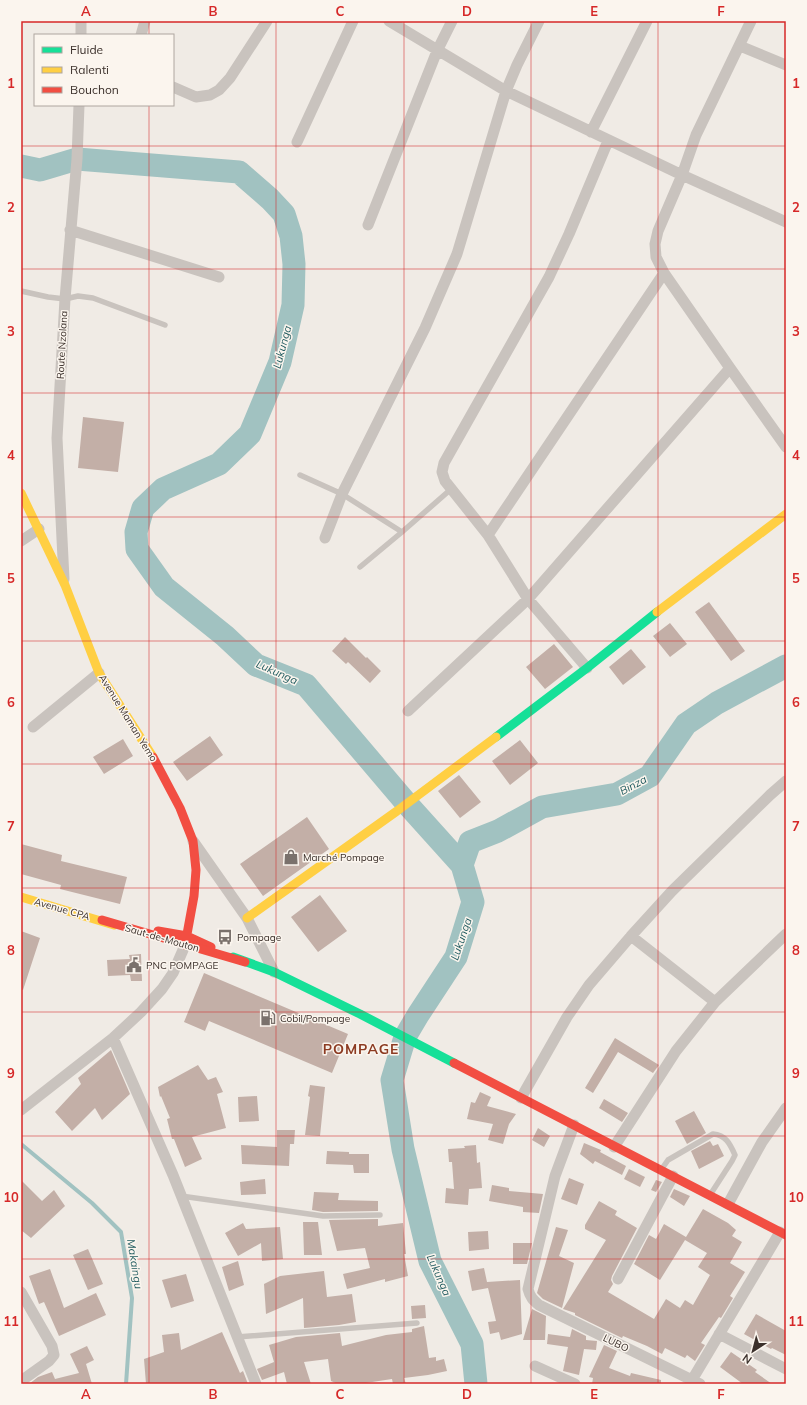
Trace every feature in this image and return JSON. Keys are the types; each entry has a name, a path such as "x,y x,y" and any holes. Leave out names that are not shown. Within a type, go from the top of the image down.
{"street":[{"path":"81,21 81,34"},
{"path":"141,34 145,21"},
{"path":"174,88 196,97 210,95 220,90 230,78 267,21"},
{"path":"297,142 353,21"},
{"path":"389,21 506,91 682,175 786,222"},
{"path":"368,225 437,51 452,21"},
{"path":"325,538 342,494 425,328 457,254 506,91 539,21"},
{"path":"591,132 647,21"},
{"path":"751,21 696,135 682,175 658,231 655,244 656,258 664,273 786,447"},
{"path":"740,46 786,65"},
{"name":"Route Nzolana","path":"65,585 57,438 79,106"},
{"path":"587,668 528,599 488,535 450,490 444,481 442,472 444,463 549,276 569,234 608,140"},
{"path":"70,230 219,277"},
{"path":"488,535 664,273"},
{"path":"408,711 528,599 730,368"},
{"name":"Avenue Maman Yemo","path":"21,493 65,585 99,673 149,750 180,808 193,841 196,870 194,896 183,950"},
{"path":"247,918 397,811 587,668 786,514"},
{"path":"21,541 39,529"},
{"path":"33,727 99,673"},
{"path":"521,1098 567,1017 589,985 672,891 786,781"},
{"path":"193,841 247,918 274,972"},
{"name":"Avenue CPA","path":"21,897 102,920"},
{"path":"102,920 187,936 245,962 274,972 360,1014 614,1147 783,1233 719,1334 696,1382"},
{"path":"102,920 183,950 245,962"},
{"name":"Saut-de-Mouton","path":"102,920 245,962"},
{"path":"614,1147 676,1051 715,1002 786,934"},
{"path":"631,936 715,1002"},
{"path":"21,1110 112,1038 141,1012 174,973 183,950"},
{"path":"112,1038 181,1196 256,1384"},
{"path":"728,1204 762,1142 786,1108"},
{"name":"LUBO","path":"574,1125 555,1176 528,1289 529,1295 532,1300 539,1305 696,1382"},
{"path":"618,1279 673,1176"},
{"path":"21,1292 52,1346 54,1354 49,1361 21,1382"},
{"path":"719,1334 786,1369"},
{"path":"535,1366 575,1384"}],"lane":[{"path":"21,291 39,296 65,299 78,296 93,298 165,325"},
{"path":"300,474 342,494 402,532"},
{"path":"360,567 450,490"},
{"path":"661,1170 668,1160 713,1134 723,1136 727,1139 735,1155 709,1195"},
{"path":"181,1196 323,1216 380,1215"},
{"path":"237,1338 417,1323"}],"building":[{"path":"83,417 124,422 118,472 78,468"},
{"path":"709,602 745,651 731,661 695,612"},
{"path":"670,623 687,644 670,657 653,636"},
{"path":"345,637 381,671 370,683 348,662 346,664 332,651"},
{"path":"554,644 573,667 545,689 526,667"},
{"path":"631,649 646,667 623,685 609,667"},
{"path":"210,736 223,755 187,781 173,762"},
{"path":"123,739 133,756 104,774 93,757"},
{"path":"520,740 538,763 510,785 492,761"},
{"path":"459,775 481,802 460,818 438,791"},
{"path":"307,817 329,849 263,896 240,864"},
{"path":"21,844 62,855 61,861 127,877 120,904 60,889 61,885 21,874"},
{"path":"320,895 347,931 318,952 291,917"},
{"path":"21,931 40,938 23,990 21,989"},
{"path":"141,954 142,981 131,981 130,975 108,976 107,960 130,959 129,955"},
{"path":"204,973 348,1034 332,1073 209,1021 205,1031 184,1022"},
{"path":"615,1038 659,1065 653,1073 618,1052 593,1093 585,1088"},
{"path":"111,1050 130,1094 102,1120 95,1108 72,1131 55,1112 81,1084 78,1078"},
{"path":"198,1065 208,1080 216,1077 223,1092 217,1094 226,1128 192,1137 202,1159 185,1167 174,1139 172,1139 167,1119 170,1118 161,1096 160,1097 158,1087"},
{"path":"310,1085 325,1087 320,1136 305,1135"},
{"path":"480,1092 491,1097 487,1106 516,1114 509,1124 503,1144 488,1140 493,1124 467,1119 471,1102 475,1103"},
{"path":"257,1096 259,1121 239,1122 238,1097"},
{"path":"604,1099 628,1113 622,1122 599,1108"},
{"path":"694,1111 706,1133 687,1144 675,1121"},
{"path":"538,1128 550,1136 544,1147 532,1140"},
{"path":"277,1130 295,1130 294,1144 290,1144 289,1166 242,1164 241,1145 277,1147"},
{"path":"710,1141 713,1146 718,1144 724,1156 699,1169 691,1151"},
{"path":"584,1143 601,1150 600,1152 626,1166 622,1175 595,1161 593,1164 580,1154"},
{"path":"476,1145 477,1163 480,1162 482,1188 469,1189 468,1205 445,1203 446,1188 454,1189 452,1162 449,1162 448,1149 465,1148 464,1146"},
{"path":"327,1151 349,1152 349,1154 369,1154 369,1173 354,1173 353,1165 326,1164"},
{"path":"629,1169 645,1177 640,1187 624,1179"},
{"path":"569,1178 584,1184 577,1205 561,1199"},
{"path":"265,1179 266,1194 241,1195 240,1182"},
{"path":"21,1180 42,1201 54,1190 65,1206 31,1238 21,1230"},
{"path":"656,1180 662,1182 656,1192 651,1190"},
{"path":"492,1185 509,1188 509,1191 543,1194 539,1213 523,1212 523,1207 489,1201"},
{"path":"674,1189 690,1196 684,1206 670,1197"},
{"path":"314,1192 339,1193 338,1200 378,1201 378,1211 323,1212 312,1210"},
{"path":"599,1201 617,1211 615,1215 637,1228 612,1276 611,1280 613,1284 608,1292 654,1319 666,1299 680,1308 685,1300 693,1305 710,1275 698,1267 707,1253 685,1240 660,1280 634,1264 649,1235 656,1239 664,1224 686,1237 703,1209 728,1223 736,1230 732,1236 742,1242 730,1263 745,1272 730,1296 733,1298 721,1318 719,1317 701,1343 705,1345 695,1361 687,1355 685,1358 665,1348 662,1354 623,1336 622,1338 575,1315 575,1313 563,1309 606,1240 585,1229 585,1225"},
{"path":"378,1219 378,1226 403,1223 406,1254 404,1254 408,1276 385,1282 385,1279 347,1289 343,1274 370,1268 365,1248 337,1251 329,1220"},
{"path":"303,1222 318,1222 322,1255 304,1255"},
{"path":"243,1223 246,1229 280,1227 283,1259 262,1261 261,1243 238,1256 225,1233"},
{"path":"556,1227 568,1230 559,1256 574,1263 562,1308 543,1299 537,1293"},
{"path":"488,1231 489,1249 469,1251 468,1232"},
{"path":"513,1243 532,1243 527,1264 513,1264"},
{"path":"88,1249 103,1284 88,1290 73,1255"},
{"path":"238,1261 244,1285 229,1291 222,1267"},
{"path":"484,1268 487,1282 520,1280 522,1334 501,1340 499,1332 490,1334 488,1322 496,1321 488,1288 472,1291 468,1271"},
{"path":"50,1269 64,1308 96,1293 106,1315 59,1336 44,1302 39,1304 29,1276"},
{"path":"324,1271 327,1297 352,1294 356,1322 304,1328 303,1298 266,1314 264,1284 280,1276"},
{"path":"186,1274 194,1301 171,1308 162,1280"},
{"path":"425,1305 426,1318 412,1319 411,1306"},
{"path":"532,1309 546,1316 545,1340 523,1340"},
{"path":"756,1314 786,1331 786,1355 772,1348 771,1349 744,1334"},
{"path":"424,1326 429,1358 436,1357 436,1361 444,1359 447,1371 404,1378 406,1384 393,1384 392,1379 359,1384 338,1384 331,1381 328,1359 304,1362 311,1384 287,1384 284,1372 262,1380 257,1369 274,1362 269,1345 296,1337 340,1333 342,1346 386,1335 412,1332 412,1329"},
{"path":"572,1329 586,1336 586,1340 597,1341 596,1350 584,1349 579,1375 563,1371 568,1347 547,1344 548,1334 570,1337"},
{"path":"222,1332 240,1373 243,1371 248,1384 146,1384 144,1359 164,1352 162,1335 179,1333 181,1350"},
{"path":"604,1345 617,1351 609,1368 630,1376 631,1373 661,1380 661,1384 592,1384 593,1378 589,1377"},
{"path":"87,1346 94,1360 86,1364 92,1384 29,1384 38,1377 52,1372 55,1379 79,1373 70,1354"},
{"path":"731,1352 757,1370 755,1372 772,1384 743,1384 720,1367"}],"waterway":[{"name":"Lukunga","path":"21,166 40,170 77,159 239,172 270,199 284,214 291,236 294,264 293,305 280,362 250,434 219,464 163,489 143,508 136,532 137,549 164,587 225,636 256,665 306,685 408,805 462,865 473,902 456,957 405,1037 392,1080 403,1149 430,1261 472,1344 476,1384"},
{"name":"Binza","path":"462,865 470,842 498,831 542,807 617,794 650,776 686,724 717,703 786,666"},
{"name":"Makaingu","path":"21,1144 92,1203 121,1232 132,1298 126,1384"}],"traffic: fast":[{"path":"496,737 587,668 657,612"},
{"path":"233,957 274,972 360,1014 454,1063"}],"traffic: slow":[{"path":"21,493 65,585 99,673 153,757"},
{"path":"657,612 786,514"},
{"path":"247,918 397,811 496,737"},
{"path":"21,897 114,925"}],"traffic: jam":[{"path":"153,757 180,808 193,841 196,870 194,896 185,945"},
{"path":"102,920 245,962"},
{"path":"158,931 187,936 211,947"},
{"path":"454,1063 786,1235"}],"place":[{"name":"Marché Pompage","path":"291,857"},
{"name":"Pompage","path":"225,937"},
{"name":"PNC POMPAGE","path":"134,965"},
{"name":"Cobil/Pompage","path":"268,1018"}],"district":[{"name":"POMPAGE","path":"361,1049"}]}
